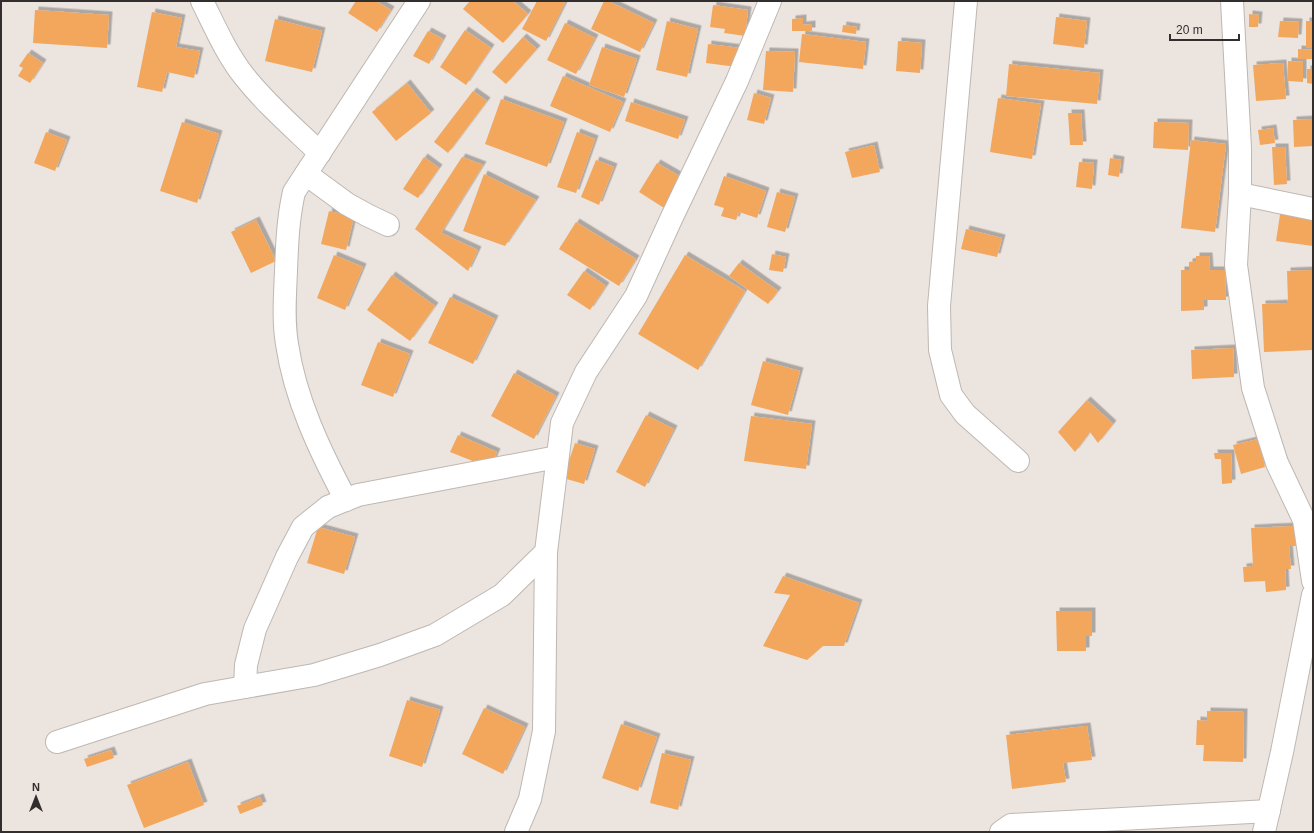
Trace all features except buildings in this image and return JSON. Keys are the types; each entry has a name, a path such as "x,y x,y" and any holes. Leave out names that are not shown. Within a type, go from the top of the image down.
{"street":[{"path":"202,1 226,50 243,75 264,100 320,153"},
{"path":"346,500 325,461 306,414 295,381 286,343 285,302 289,215 294,192 419,1"},
{"path":"516,832 530,799 544,730 546,552 562,423 586,372 636,296 737,81 770,1"},
{"path":"966,1 939,306 940,350 951,395 964,414 1018,461"},
{"path":"1232,1 1240,148 1240,194 1236,265 1253,388 1276,463 1308,520 1313,581"},
{"path":"306,174 347,204 388,225"},
{"path":"1240,194 1313,209"},
{"path":"245,687 246,665 255,628 302,527 328,508 358,494 557,457"},
{"path":"57,742 205,694 314,675 380,655 434,635 502,595 546,552"},
{"path":"1264,832 1313,595"},
{"path":"1001,832 1011,825 1269,811"}]}
